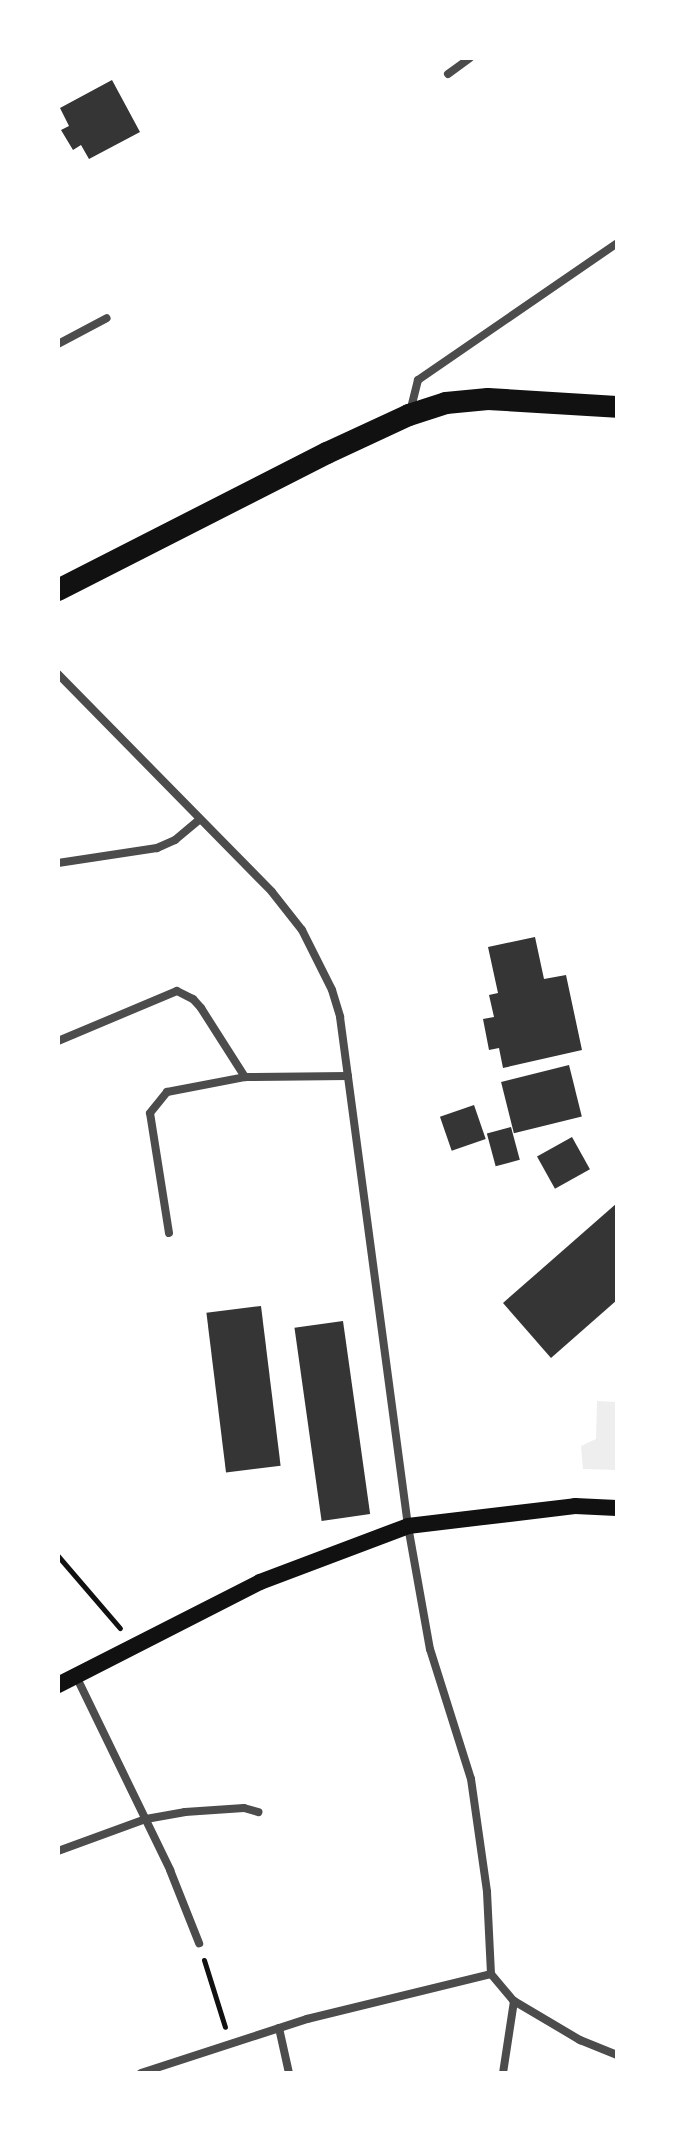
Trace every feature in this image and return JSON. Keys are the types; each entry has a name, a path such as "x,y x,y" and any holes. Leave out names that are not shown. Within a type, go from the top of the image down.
{"highway":[{"path":"58,590 409,415 446,403 488,399 617,407"}],"main road":[{"path":"58,1685 260,1582 408,1526 575,1506 617,1508"}],"street":[{"path":"448,74 470,58"},
{"path":"409,415 418,380 617,243"},
{"path":"58,344 107,318"},
{"path":"58,674 272,892 302,930 332,990 340,1017 408,1526 430,1649 471,1779 487,1892 491,1974 514,2001 580,2040 617,2055"},
{"path":"58,863 157,848 175,840 199,820"},
{"path":"58,1041 177,991 193,999 201,1008 245,1077"},
{"path":"169,1233 150,1113 167,1092 245,1077 348,1076"},
{"path":"76,1676 146,1819 199,1943"},
{"path":"58,1851 146,1819 218,1808 244,1808 258,1812"},
{"path":"141,2073 230,2043 397,1994 491,1974"},
{"path":"503,2073 514,2001"},
{"path":"279,2028 289,2073"}],"path":[{"path":"58,1556 137,1647"},
{"path":"199,1943 230,2043"}],"shaded area":[{"path":"597,1401 617,1402 617,1470 583,1469 581,1446 596,1439"}],"building":[{"path":"112,80 140,132 89,159 81,145 73,150 61,130 69,126 60,108"},
{"path":"535,937 544,979 566,975 582,1050 503,1068 499,1048 489,1050 483,1019 494,1017 489,995 498,993 488,947"},
{"path":"569,1065 582,1116 514,1133 501,1082"},
{"path":"474,1105 486,1139 452,1151 440,1117"},
{"path":"511,1127 520,1160 496,1166 487,1133"},
{"path":"572,1137 590,1169 555,1189 537,1156"},
{"path":"617,1203 617,1300 551,1358 503,1303"},
{"path":"261,1306 281,1466 226,1473 206,1313"},
{"path":"343,1321 370,1514 322,1521 294,1328"}]}
